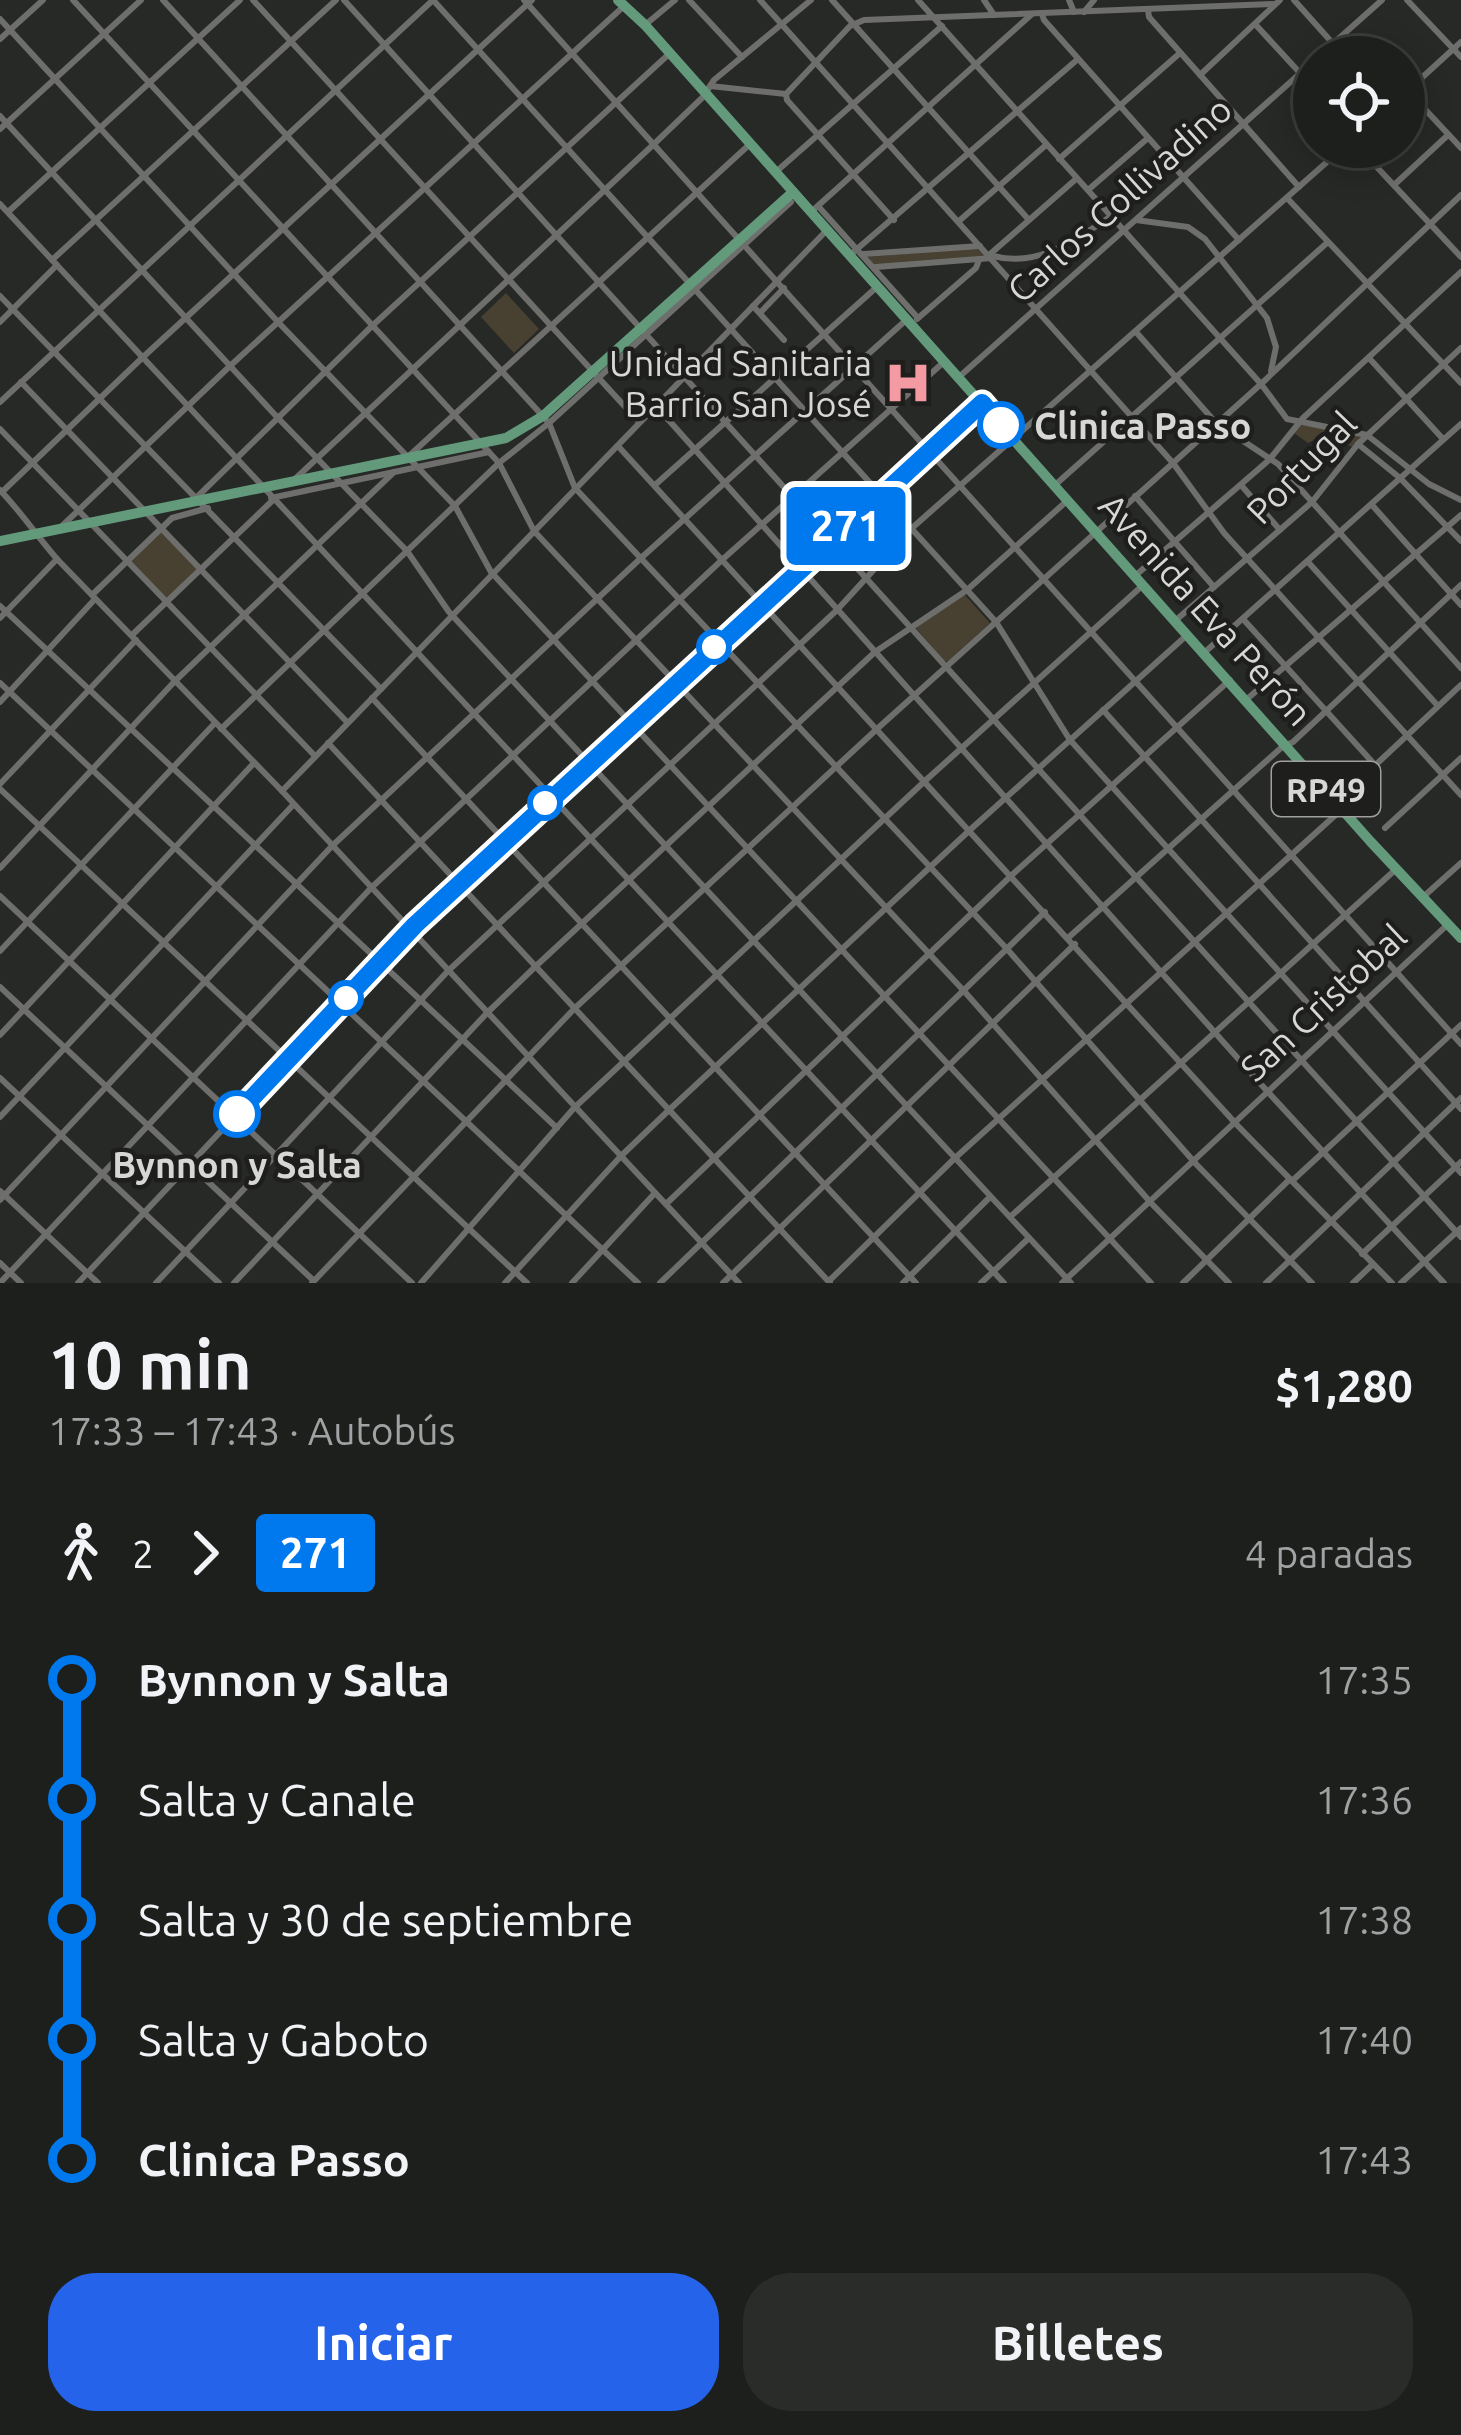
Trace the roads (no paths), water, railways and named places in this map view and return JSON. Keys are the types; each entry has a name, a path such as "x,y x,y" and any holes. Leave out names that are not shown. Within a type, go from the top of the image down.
{"main road":[{"name":"Avenida Eva Perón","path":"621,3 707,90 776,172 790,197 812,208 827,230 856,252 878,286 958,377 1461,938"},
{"path":"0,541 200,501 269,496 293,483 485,449 546,420 790,197"}],"street":[{"path":"0,40 43,0"},
{"path":"73,0 499,463 535,532 1229,1283"},
{"path":"141,0 2,123 407,551 452,616 1067,1282"},
{"path":"163,0 546,420 575,488 1312,1283"},
{"path":"240,0 52,172 3,208 1004,1283"},
{"path":"253,0 640,424"},
{"path":"0,322 96,221 340,0 558,233 1300,1062 1460,1232 1401,1283"},
{"path":"1,399 433,0 996,622 1070,740 1332,1033 1459,1167 1362,1254"},
{"path":"645,25 676,0"},
{"path":"689,0 742,57"},
{"path":"760,0 1173,463 1247,559 1461,795"},
{"path":"293,483 742,57 812,0"},
{"path":"832,0 1029,220"},
{"path":"984,0 994,15"},
{"path":"1069,0 1079,12"},
{"path":"1079,12 1094,0"},
{"path":"1294,0 1326,36"},
{"name":"Carlos Collivadino","path":"1342,36 1382,0"},
{"path":"1407,0 1461,57"},
{"path":"739,1283 282,791 57,559 1,491 528,1 1461,1044"},
{"path":"908,19 924,2 1261,384 1281,415 1367,435 1412,471 1461,500"},
{"path":"62,529 147,444 573,53 621,3"},
{"path":"707,90 786,94 854,23 1270,4"},
{"path":"1200,75 1270,4"},
{"path":"1148,10 1149,17 1299,187"},
{"path":"980,246 856,252 812,208 1031,14"},
{"path":"1042,14 1239,240"},
{"path":"0,19 278,322 455,506 493,574 1151,1283"},
{"path":"1255,24 1293,65"},
{"path":"776,172 942,26"},
{"path":"1425,75 1461,42"},
{"path":"1059,159 1180,52"},
{"path":"0,702 127,561 174,516 200,501 234,458 372,326 669,54"},
{"path":"856,252 1078,59"},
{"name":"Carlos Collivadino","path":"958,377 1293,79"},
{"path":"786,94 893,220"},
{"path":"1425,111 1461,148"},
{"path":"1394,185 1449,134"},
{"path":"1088,190 1148,138"},
{"path":"0,868 175,681 278,580 394,472 412,461 453,413 750,144"},
{"path":"959,221 1046,145"},
{"path":"156,1283 448,971 837,610 912,529 1320,168"},
{"path":"1378,168 1461,257"},
{"path":"991,257 1076,178"},
{"path":"0,987 314,1282 574,1009 1261,384 1461,195"},
{"path":"1287,198 1461,382"},
{"path":"869,270 1043,256 1110,218"},
{"path":"1136,220 1190,228 1219,257 1257,305 1275,338 1271,374"},
{"path":"757,310 827,230"},
{"path":"1055,485 1328,242"},
{"path":"98,1283 1,1195 332,846 685,518 980,260"},
{"path":"869,270 912,321"},
{"path":"0,896 417,1283 574,1108 1090,632 1174,542 1271,458 1300,423 1461,272"},
{"path":"655,485 878,286"},
{"path":"282,791 733,327 784,288"},
{"path":"0,296 381,689"},
{"path":"757,310 784,340"},
{"path":"1136,332 1216,423 1271,458 1461,668"},
{"name":"Portugal","path":"1176,620 1312,502 1358,444 1461,348"},
{"path":"1369,358 1444,440"},
{"path":"0,1283 371,888 723,559 945,361"},
{"path":"21,382 348,723"},
{"path":"78,1283 410,929 982,403"},
{"path":"657,407 1444,1283"},
{"path":"0,951 173,767 256,695 546,420"},
{"path":"1205,652 1461,424"},
{"path":"0,429 315,756"},
{"path":"1358,444 1461,542"},
{"path":"618,446 1235,1121 1392,1283"},
{"path":"394,472 337,478 269,496 166,601 0,786 527,1283"},
{"path":"1240,485 1280,530"},
{"path":"1135,496 1214,587"},
{"path":"234,1283 487,1013 581,924 875,652 967,590 1068,500"},
{"path":"1372,506 1461,605"},
{"path":"1247,699 1461,515"},
{"path":"57,559 2,612 556,1128"},
{"path":"1308,562 1438,706"},
{"path":"723,1283 1035,981 1103,907 1461,586"},
{"path":"1243,619 1375,765"},
{"path":"505,1283 669,1110 1189,634"},
{"path":"666,1204 1013,874 1230,680"},
{"path":"0,682 638,1283"},
{"path":"328,743 828,1282 955,1158 1290,855 1375,765 1461,685"},
{"path":"372,698 910,1281 991,1196"},
{"path":"1103,710 1459,1104 1266,1283"},
{"path":"1385,828 1461,758"},
{"path":"0,1035 254,763"},
{"path":"0,1117 293,805"},
{"path":"1423,897 1461,863"},
{"path":"1010,1216 1397,868"},
{"path":"661,1283 1045,911"},
{"name":"San Cristobal","path":"1067,1282 1149,1200 1448,924"},
{"path":"1183,1283 1461,1025"},
{"path":"0,1078 219,1283"},
{"path":"572,1283 655,1193"},
{"path":"982,1283 1029,1238"},
{"path":"0,1263 21,1283"},
{"path":"1353,1283 1373,1264"}],"place":[{"name":"Unidad Sanitaria Barrio San José","path":"908,383"},
{"name":"Clinica Passo","path":"1001,425"},
{"name":"Bynnon y Salta","path":"237,1114"}]}
